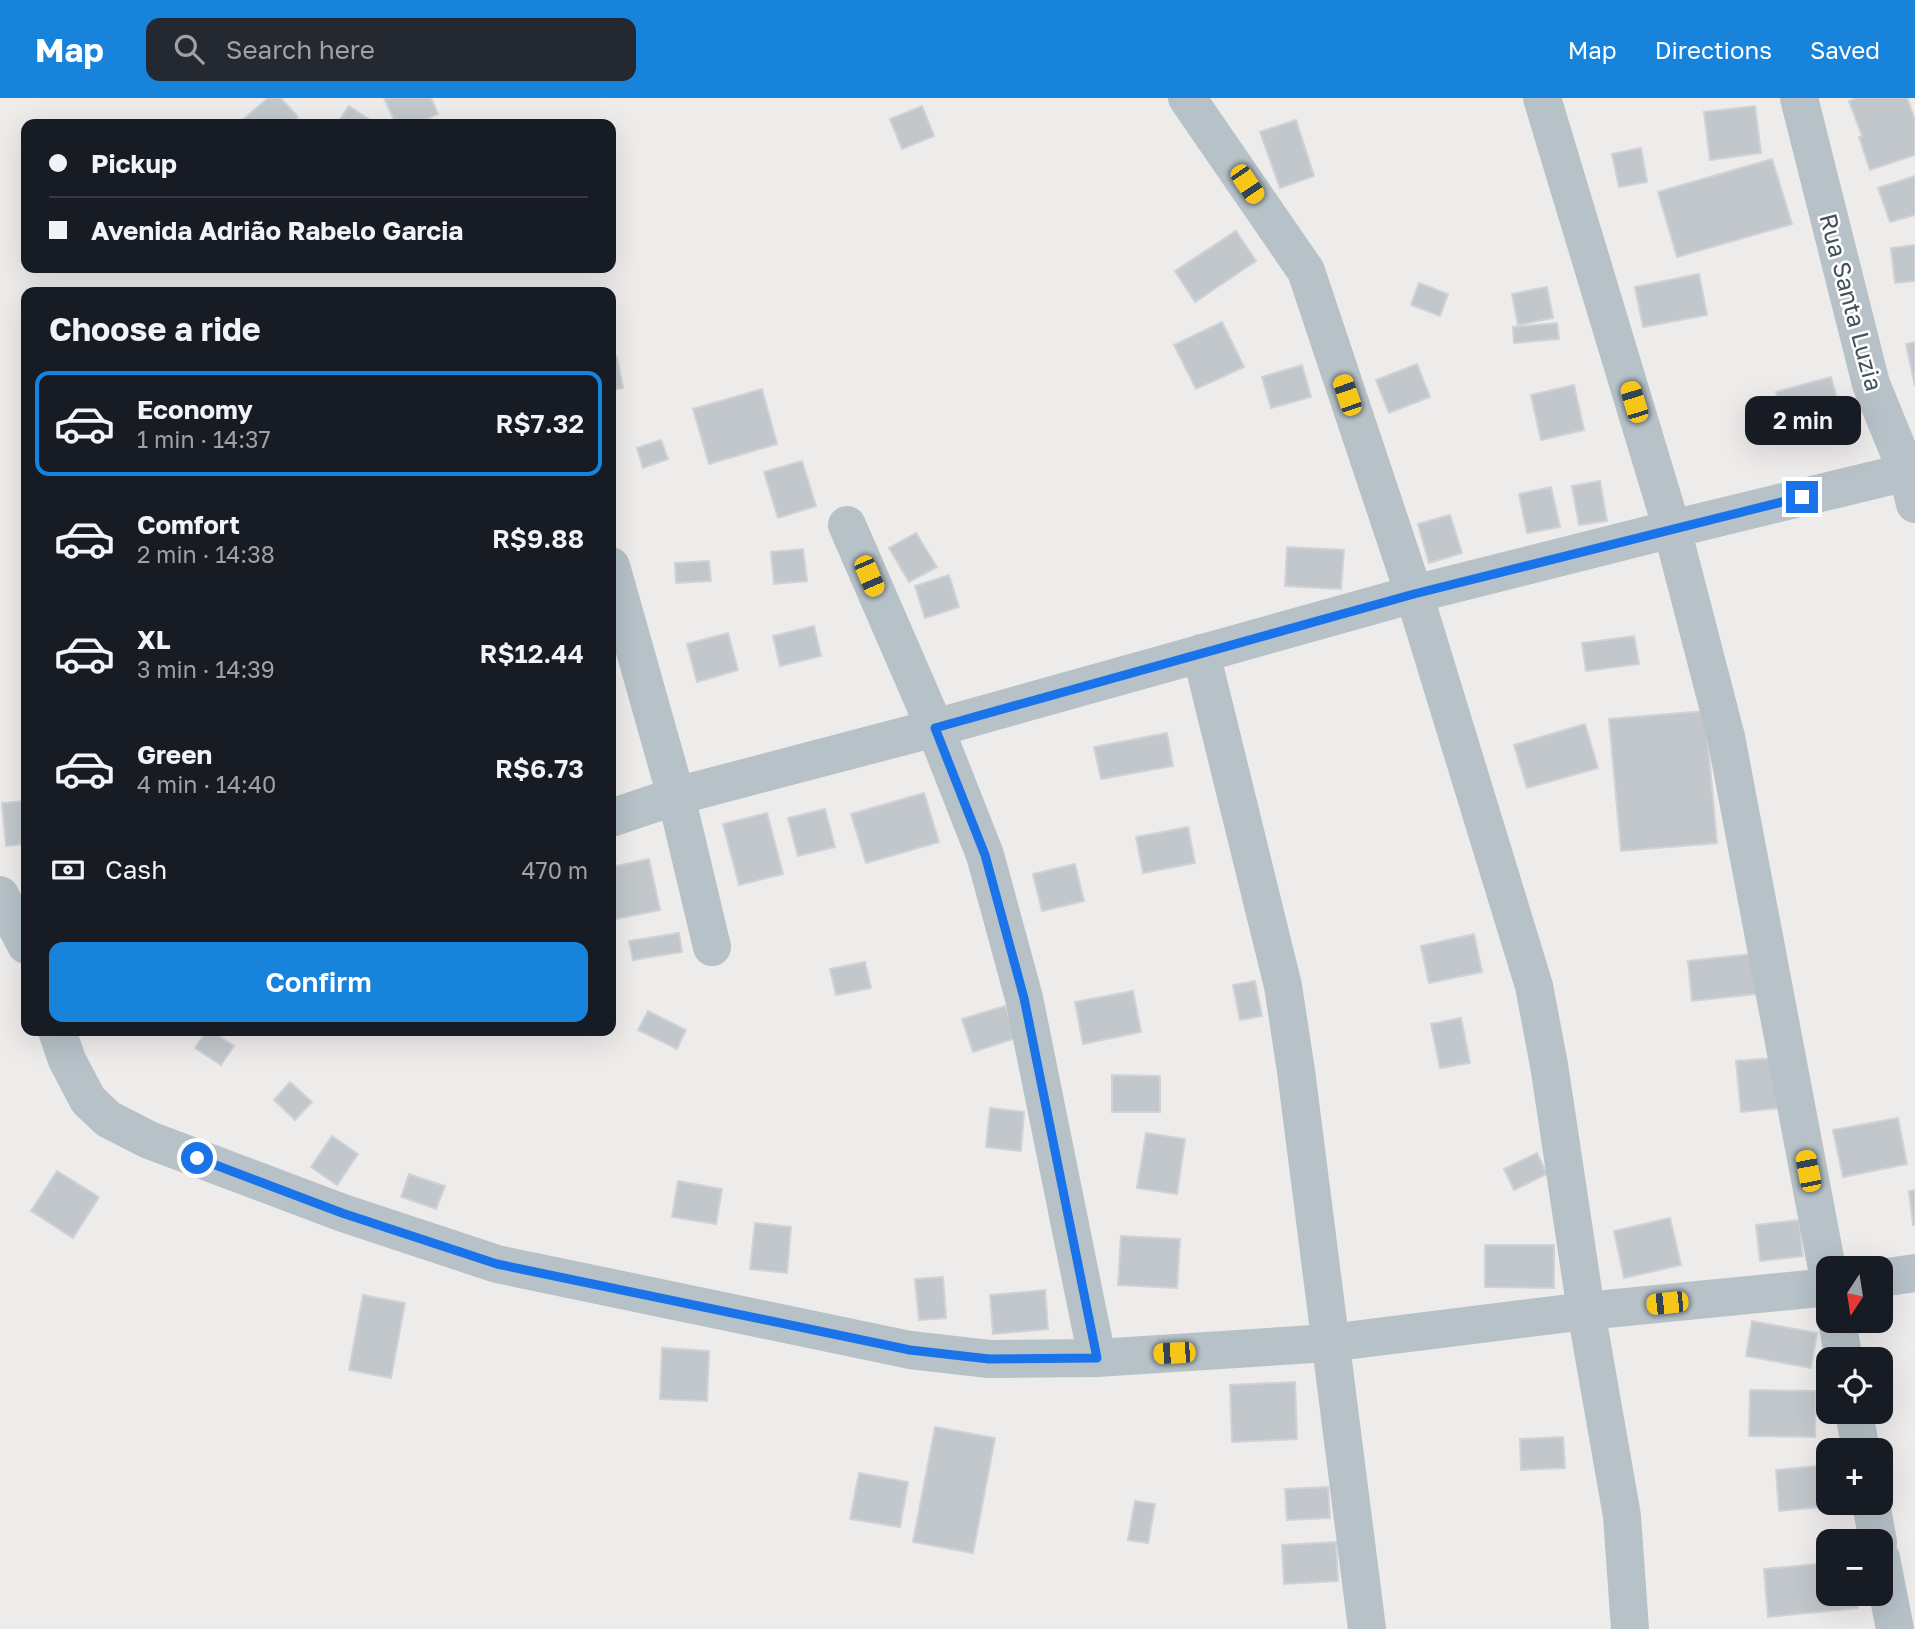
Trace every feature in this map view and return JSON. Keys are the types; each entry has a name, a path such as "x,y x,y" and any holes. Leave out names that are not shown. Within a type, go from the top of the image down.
{"street":[{"path":"1187,98 1306,271 1414,594 1534,986 1622,1516 1630,1629"},
{"path":"1542,98 1672,529 1726,737 1825,1256"},
{"name":"Rua Santa Luzia","path":"1799,98 1871,384 1912,483"},
{"path":"616,816 676,796 935,728 1414,594 1672,529 1912,483"},
{"path":"847,525 935,728 985,855 1024,998 1097,1358"},
{"path":"616,584 676,796 712,947"},
{"path":"1202,653 1283,986 1367,1629"},
{"path":"0,895 21,935"},
{"path":"59,1036 67,1060 88,1100 108,1119 149,1139 342,1213 497,1264 910,1350 989,1359 1097,1358 1329,1343 1586,1311 1816,1287"},
{"path":"1894,1276 1915,1273"},
{"path":"1890,1606 1895,1629"}],"building":[{"path":"268,98 281,98 298,117 295,119 244,119"},
{"path":"384,98 431,98 438,114 427,119 394,119"},
{"path":"1857,98 1907,98 1915,120 1915,155 1870,170 1859,137 1862,136 1849,101"},
{"path":"349,106 368,119 340,119"},
{"path":"922,106 934,136 902,149 890,119"},
{"path":"1755,106 1761,153 1710,160 1704,112"},
{"path":"1296,120 1314,176 1280,188 1260,132"},
{"path":"1641,148 1647,182 1619,187 1612,154"},
{"path":"1772,159 1792,224 1677,257 1658,192"},
{"path":"1915,176 1915,215 1890,222 1878,188"},
{"path":"1236,231 1256,261 1195,302 1175,271"},
{"path":"1915,245 1915,281 1895,283 1891,248"},
{"path":"1699,274 1707,315 1643,327 1635,287"},
{"path":"1419,283 1448,294 1440,316 1411,305"},
{"path":"1547,287 1553,318 1518,325 1512,294"},
{"path":"1222,322 1244,367 1196,389 1174,345"},
{"path":"1557,323 1559,339 1514,343 1513,327"},
{"path":"1915,342 1915,386 1906,344"},
{"path":"616,357 623,388 616,389"},
{"path":"1417,364 1430,397 1389,413 1376,380"},
{"path":"1302,365 1311,397 1271,408 1262,377"},
{"path":"1831,377 1844,424 1789,439 1776,392"},
{"path":"1574,385 1584,430 1541,440 1531,395"},
{"path":"762,389 777,444 709,464 693,409"},
{"path":"661,440 668,459 643,468 637,448"},
{"path":"802,461 816,506 778,518 764,472"},
{"path":"1600,481 1607,521 1579,525 1572,486"},
{"path":"1551,487 1560,527 1527,533 1519,494"},
{"path":"1450,515 1462,553 1429,563 1418,524"},
{"path":"916,533 937,567 909,582 889,548"},
{"path":"1287,547 1344,550 1341,589 1285,586"},
{"path":"803,549 807,581 774,584 771,552"},
{"path":"709,561 711,581 676,583 675,563"},
{"path":"949,575 959,607 925,618 915,586"},
{"path":"814,626 821,656 780,666 773,636"},
{"path":"728,633 738,670 697,682 687,644"},
{"path":"1634,636 1639,664 1586,671 1582,643"},
{"path":"1705,711 1717,843 1621,851 1609,719"},
{"path":"1585,724 1598,768 1527,788 1514,745"},
{"path":"1167,733 1173,766 1101,779 1094,747"},
{"path":"924,793 939,842 866,863 851,814"},
{"path":"21,801 21,844 6,846 2,803"},
{"path":"825,809 835,847 798,856 788,818"},
{"path":"767,813 783,874 739,885 723,824"},
{"path":"1188,827 1195,863 1143,873 1136,837"},
{"path":"649,859 660,910 616,919 616,866"},
{"path":"1075,864 1084,901 1042,911 1033,874"},
{"path":"679,933 682,952 633,960 629,941"},
{"path":"1474,934 1482,972 1429,983 1421,946"},
{"path":"1752,954 1756,994 1692,1001 1688,961"},
{"path":"865,962 871,988 836,995 830,969"},
{"path":"1255,981 1262,1016 1240,1020 1233,985"},
{"path":"1133,991 1141,1032 1083,1044 1075,1002"},
{"path":"1005,1006 1016,1038 973,1052 962,1019"},
{"path":"648,1011 686,1030 677,1049 638,1030"},
{"path":"1461,1018 1470,1063 1440,1068 1431,1024"},
{"path":"203,1036 219,1036 234,1046 221,1065 195,1048"},
{"path":"1775,1058 1780,1108 1741,1112 1736,1061"},
{"path":"1112,1075 1160,1076 1160,1112 1112,1112"},
{"path":"290,1082 312,1102 295,1120 274,1100"},
{"path":"990,1108 1024,1112 1021,1151 986,1147"},
{"path":"1898,1118 1907,1164 1843,1177 1833,1130"},
{"path":"1146,1133 1185,1139 1177,1194 1137,1188"},
{"path":"332,1136 358,1154 337,1185 311,1167"},
{"path":"1537,1153 1547,1174 1514,1190 1504,1169"},
{"path":"57,1171 99,1197 73,1238 31,1211"},
{"path":"409,1174 445,1186 436,1209 401,1197"},
{"path":"678,1181 722,1189 716,1224 672,1217"},
{"path":"1915,1190 1915,1225 1913,1225 1909,1191"},
{"path":"1670,1218 1681,1265 1624,1278 1614,1231"},
{"path":"1799,1220 1803,1256 1760,1261 1756,1225"},
{"path":"755,1223 791,1227 787,1273 750,1269"},
{"path":"1121,1236 1180,1239 1177,1288 1118,1285"},
{"path":"1485,1245 1554,1245 1554,1288 1485,1287"},
{"path":"943,1277 946,1318 919,1320 915,1279"},
{"path":"1045,1290 1048,1329 993,1334 990,1295"},
{"path":"363,1295 405,1303 391,1378 349,1370"},
{"path":"1752,1321 1817,1334 1811,1368 1746,1356"},
{"path":"662,1348 709,1351 707,1401 660,1399"},
{"path":"1295,1382 1297,1439 1232,1442 1230,1385"},
{"path":"1750,1390 1816,1391 1815,1437 1749,1436"},
{"path":"935,1427 995,1438 973,1553 913,1542"},
{"path":"1563,1437 1565,1468 1521,1470 1520,1439"},
{"path":"1816,1466 1816,1507 1779,1511 1776,1470"},
{"path":"859,1473 908,1482 900,1527 850,1519"},
{"path":"1328,1487 1330,1518 1287,1520 1285,1489"},
{"path":"1135,1501 1155,1504 1148,1543 1128,1540"},
{"path":"1336,1542 1338,1581 1284,1584 1282,1545"},
{"path":"1816,1564 1816,1606 1858,1608 1768,1617 1764,1569"}],"route":[{"path":"197,1158 342,1213 497,1264 910,1350 989,1359 1097,1358 1024,998 985,855 935,728 1414,594 1802,497"}]}
